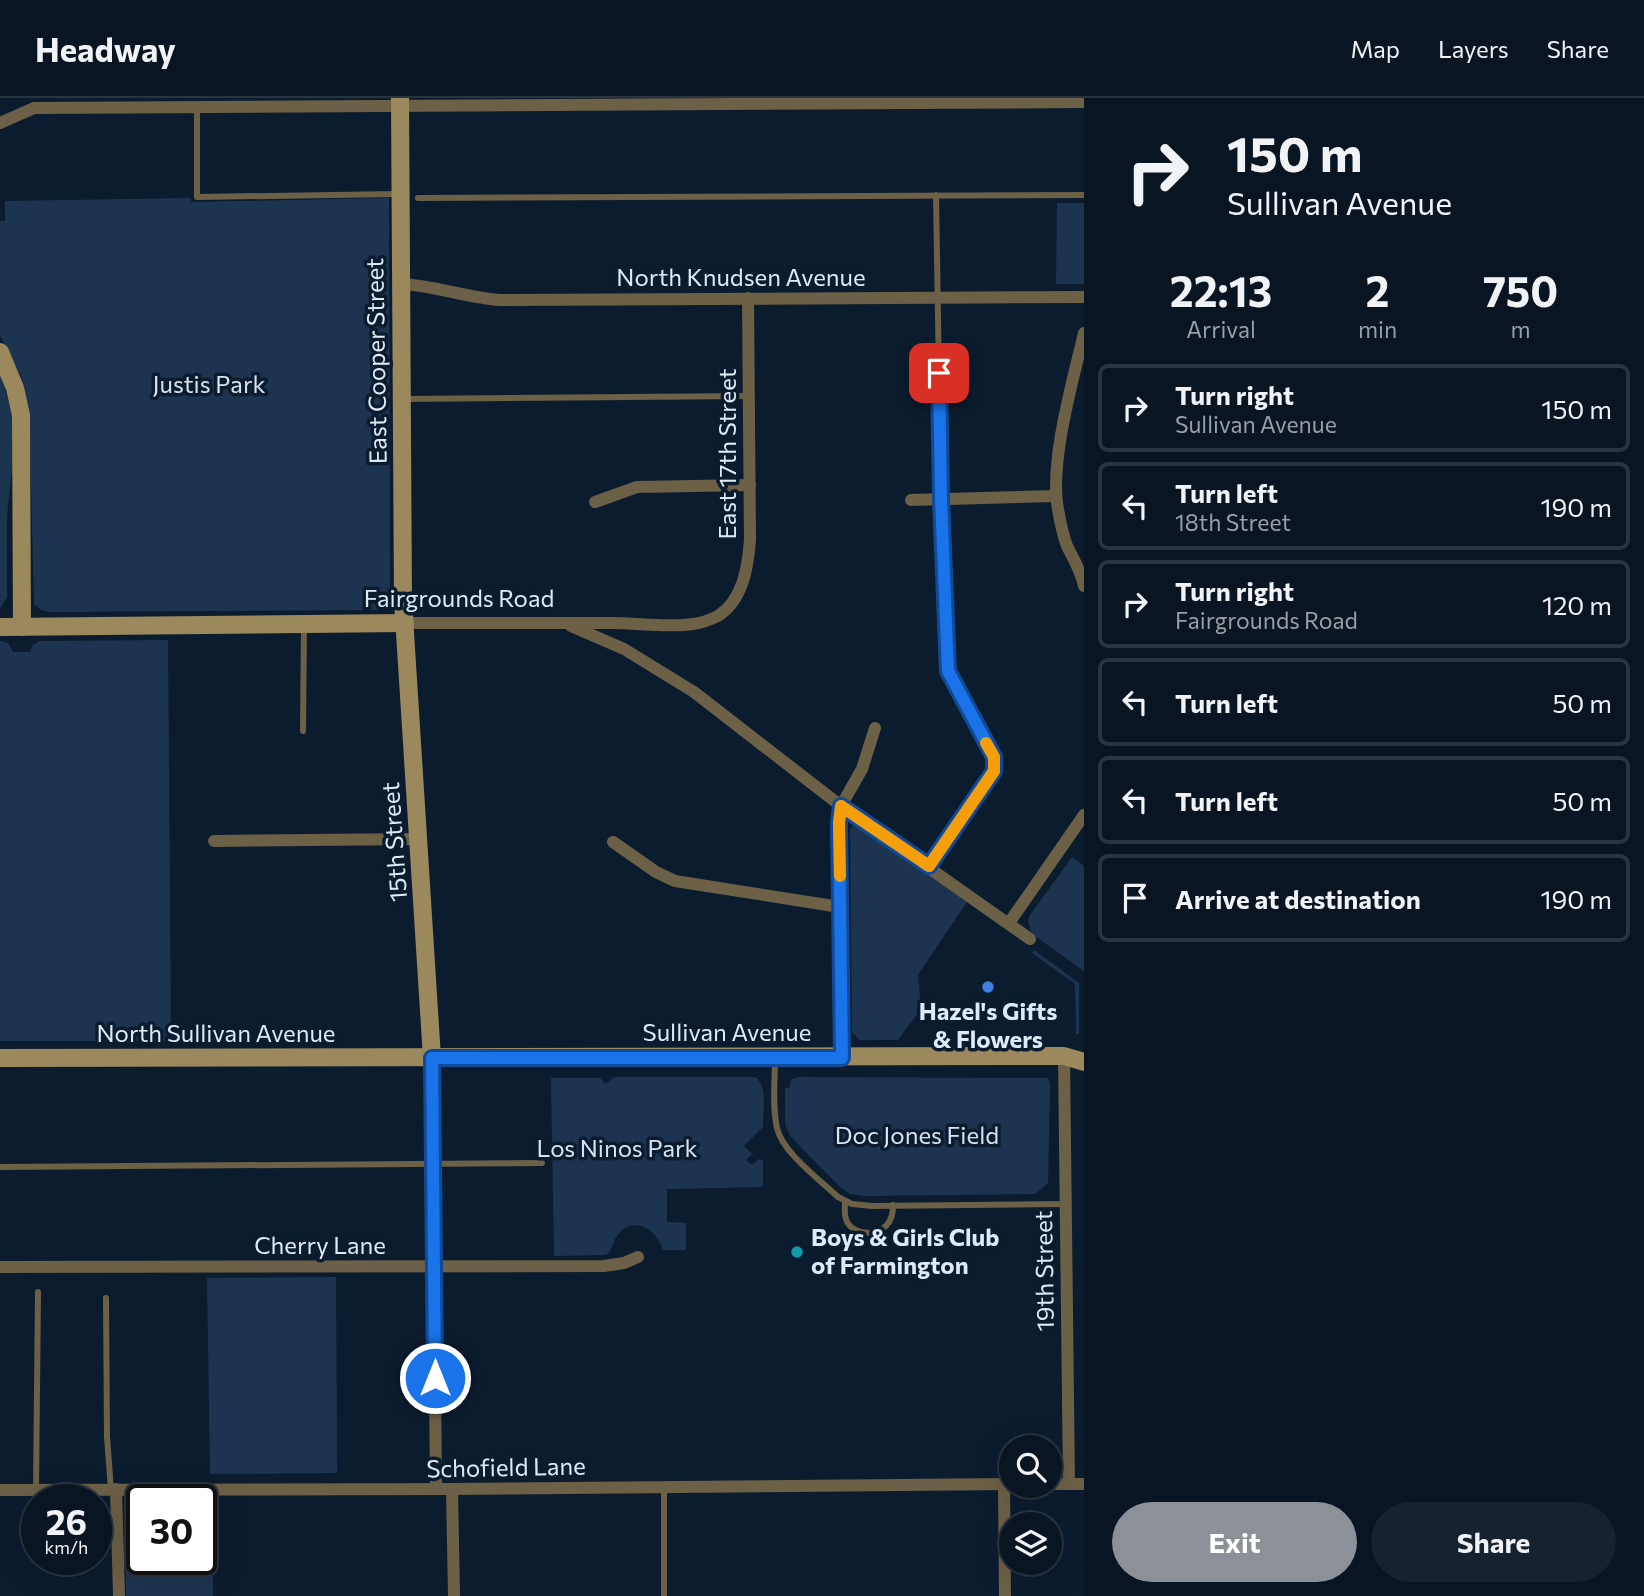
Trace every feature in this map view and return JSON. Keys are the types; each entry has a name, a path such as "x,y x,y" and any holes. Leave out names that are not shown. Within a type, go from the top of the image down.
{"street":[{"name":"East Cooper Street","path":"400,102 405,623"},
{"path":"0,123 34,103 1084,102"},
{"name":"North Knudsen Avenue","path":"400,284 417,284 472,297 501,300 1084,297"},
{"name":"East 17th Street","path":"564,623 692,624 718,615 739,591 748,558 748,298"},
{"path":"1084,332 1065,422 1056,496 1066,543 1082,575 1084,586"},
{"path":"0,352 15,388 22,426 22,627"},
{"path":"595,502 637,487 750,485"},
{"path":"911,500 1056,496"},
{"name":"15th Street","path":"405,623 432,1058"},
{"name":"Fairgrounds Road","path":"0,627 564,623 624,649 694,692 841,806 1030,939"},
{"path":"842,1058 839,823 841,806 862,769 875,728"},
{"path":"1009,923 1084,815"},
{"path":"214,841 420,839"},
{"path":"612,842 656,872 675,881 841,907"},
{"name":"Sullivan Avenue","path":"1064,1056 1084,1048"},
{"name":"Sullivan Avenue","path":"432,1058 1064,1056 1084,1062"},
{"name":"19th Street","path":"1064,1056 1069,1484"},
{"name":"North Sullivan Avenue","path":"0,1058 432,1058"},
{"path":"432,1058 436,1489"},
{"name":"Cherry Lane","path":"0,1267 604,1266 624,1263 638,1257"},
{"name":"Schofield Lane","path":"114,1490 999,1484"},
{"path":"1062,1484 1084,1484"},
{"path":"452,1489 454,1596"},
{"name":"Schofield Lane","path":"0,1490 21,1490"},
{"path":"114,1490 119,1596"},
{"path":"1005,1596 1008,1498"}],"lane":[{"path":"191,104 197,197 400,194"},
{"path":"929,866 994,771 994,757 948,671 941,499 936,195"},
{"path":"418,198 1084,195"},
{"path":"401,399 749,396"},
{"path":"303,732 304,623"},
{"path":"775,1056 775,1115 779,1135 790,1151 845,1201 862,1205 1066,1204"},
{"path":"0,1167 542,1163"},
{"path":"845,1201 848,1224 858,1231 866,1232 877,1232 891,1223 893,1205"},
{"path":"36,1484 38,1292"},
{"path":"106,1298 107,1437 114,1490"},
{"path":"664,1487 664,1596"}],"green space":[{"name":"Justis Park","path":"191,198 191,202 389,198 390,603 385,610 49,612 34,604 29,409 21,376 0,336 0,221 5,221 5,201"},
{"path":"1057,203 1084,203 1084,284 1056,284"},
{"path":"0,372 12,414 13,458 7,516 7,597 0,609"},
{"path":"168,640 171,1041 0,1041 0,641 8,643 13,652 30,652 33,645 40,641"},
{"path":"853,825 867,830 967,902 918,975 921,1009 898,1040 859,1040 852,1032 850,830"},
{"path":"1072,857 1084,866 1084,971 1032,934 1028,921"},
{"path":"1034,950 1079,983 1079,1034 1076,1034 1075,984 1032,953"},
{"name":"Los Ninos Park","path":"614,1077 755,1077 763,1092 763,1127 744,1146 752,1154 746,1160 752,1165 759,1159 763,1160 763,1187 667,1189 667,1222 686,1223 686,1250 663,1250 656,1236 637,1225 623,1229 606,1255 554,1256 551,1078 600,1078 606,1084"},
{"name":"Doc Jones Field","path":"1048,1078 1048,1183 1035,1194 850,1194 790,1136 785,1124 785,1088 789,1088 792,1079"},
{"path":"336,1277 337,1473 210,1474 207,1278"},
{"path":"125,1506 126,1575 213,1575 213,1596 126,1596"}],"slow traffic":[{"path":"840,876 841,806 929,866 994,771 994,757 986,743"}],"place":[{"name":"Hazel's Gifts & Flowers","path":"988,987"},
{"name":"Boys & Girls Club of Farmington","path":"797,1252"}],"route":[{"path":"435,1378 432,1058 842,1058 841,806 929,866 994,771 994,757 948,671 939,373"}]}
